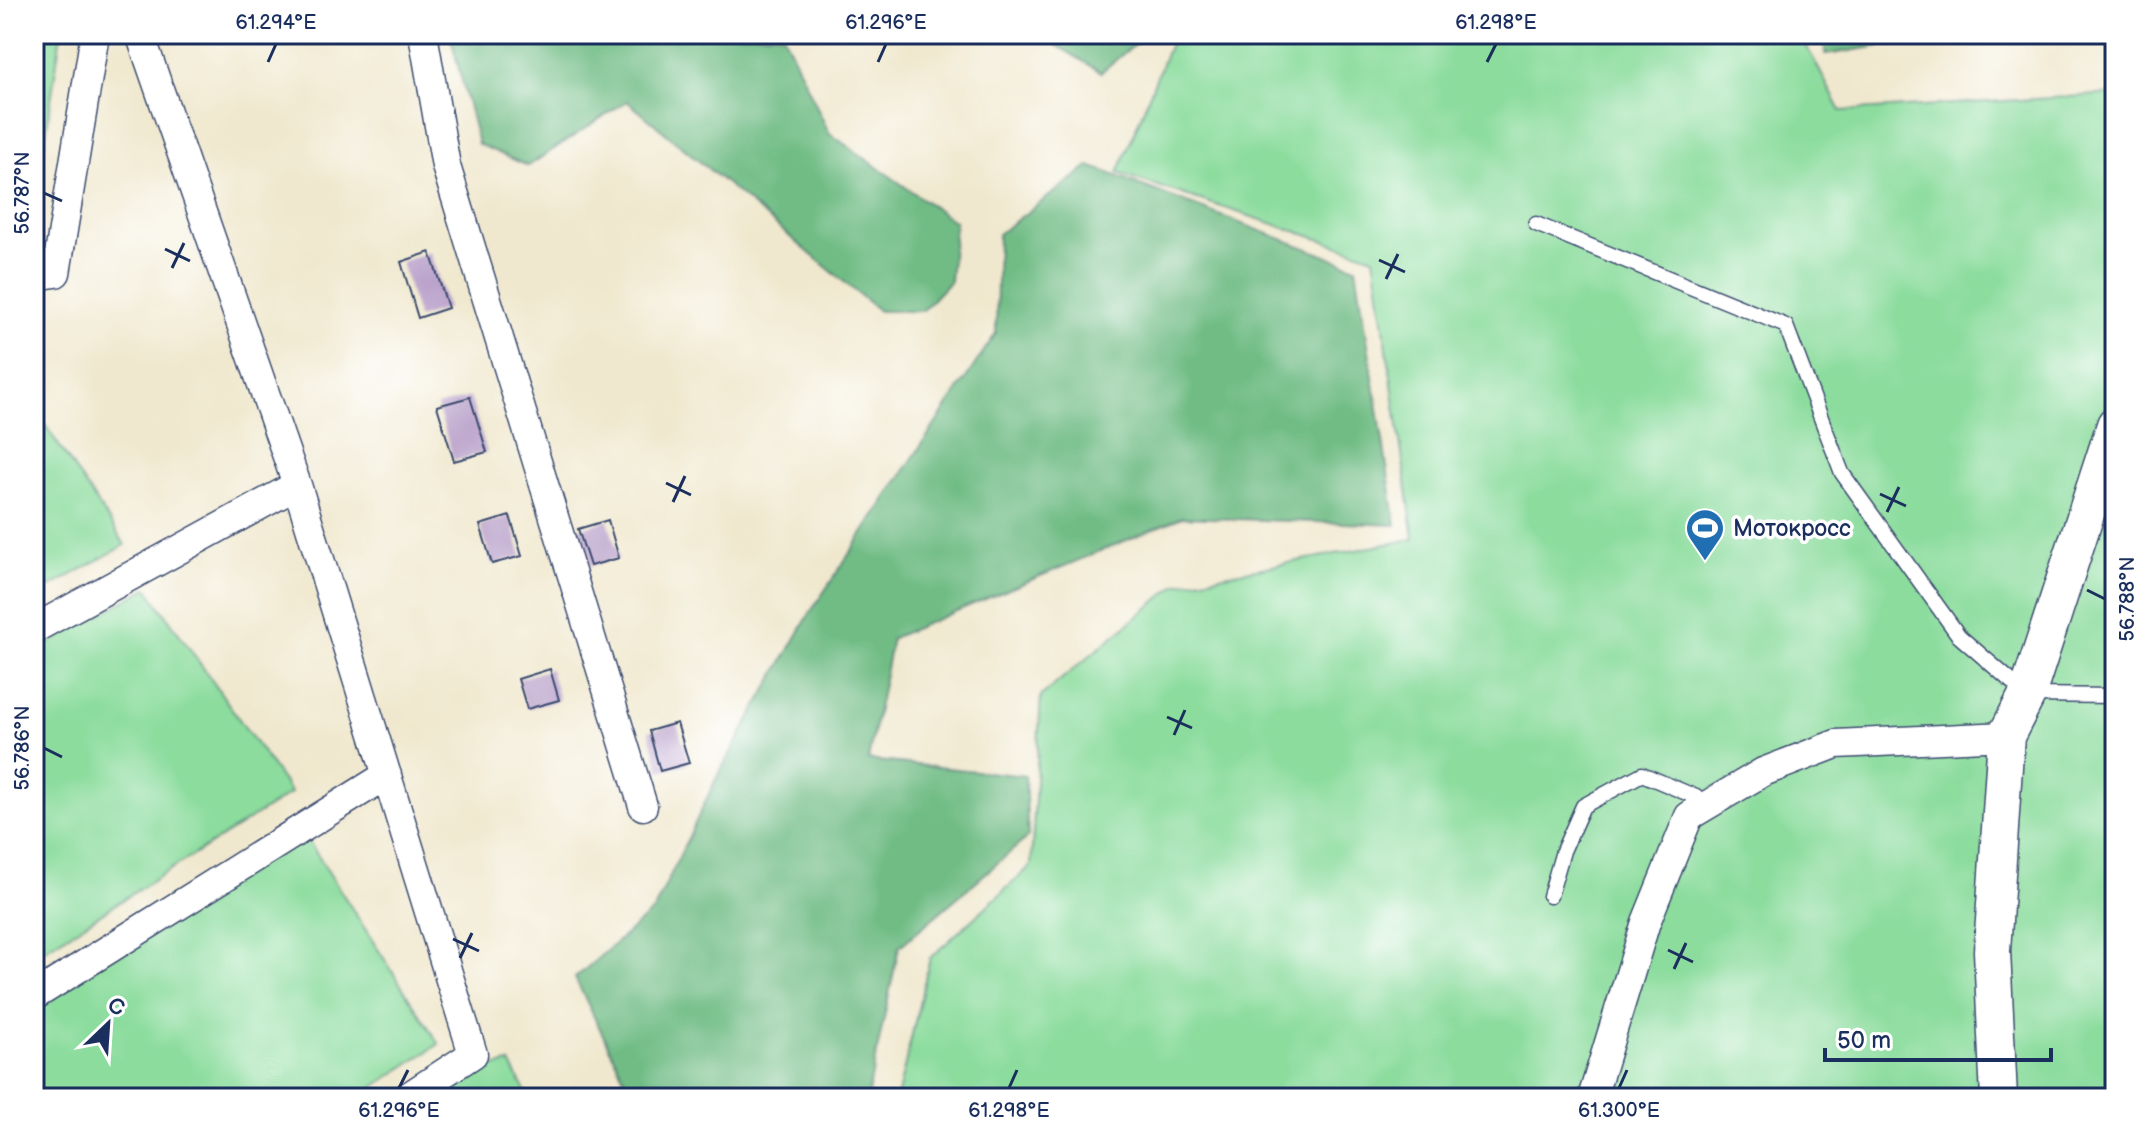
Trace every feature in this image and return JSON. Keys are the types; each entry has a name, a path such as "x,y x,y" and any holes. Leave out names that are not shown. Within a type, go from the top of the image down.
{"street":[{"path":"34,276 56,273 95,34"},
{"path":"140,34 297,485 473,1054 406,1098"},
{"path":"423,34 446,166 643,806"},
{"path":"1999,1098 1992,951 2006,736 2027,695 2115,425"},
{"path":"34,629 297,485"},
{"path":"1592,1098 1646,922 1689,816 1763,772 1836,744 2006,736"},
{"path":"34,996 387,775"}],"lane":[{"path":"1536,224 1786,326 1842,473 1959,636 2027,695 2115,696"},
{"path":"1550,896 1563,851 1583,806 1642,774 1710,803"}],"green space":[{"path":"34,34 61,34 34,213"},
{"path":"450,34 783,34 829,133 955,222 950,281 922,311 879,311 627,101 528,166 478,144"},
{"path":"1038,34 1147,34 1101,72"},
{"name":"Мотокросс","path":"1174,34 1800,34 1841,111 2115,94 2115,1098 897,1098 930,958 1031,866 1041,696 1177,584 1414,539 1374,257 1118,173"},
{"path":"1824,34 1950,34 1826,55"},
{"path":"1090,166 1356,267 1396,525 1182,517 892,638 868,760 1025,776 1028,837 899,947 867,1098 634,1098 575,978 654,910 717,777 810,613 996,333 998,234"},
{"path":"34,408 125,545 34,596"},
{"path":"147,588 291,793 34,956 34,652"},
{"path":"302,831 439,1044 357,1098 34,1098 34,1000"},
{"path":"510,1063 529,1098 435,1098 477,1071"}],"building":[{"path":"430,252 448,308 418,318 401,262"},
{"path":"470,397 487,452 454,461 437,406"},
{"path":"510,516 522,556 492,564 480,525"},
{"path":"608,520 619,558 590,566 578,529"},
{"path":"550,669 559,700 527,709 518,679"},
{"path":"677,723 689,763 660,771 649,731"}],"place":[{"name":"Мотокросс","path":"1705,562"}]}
